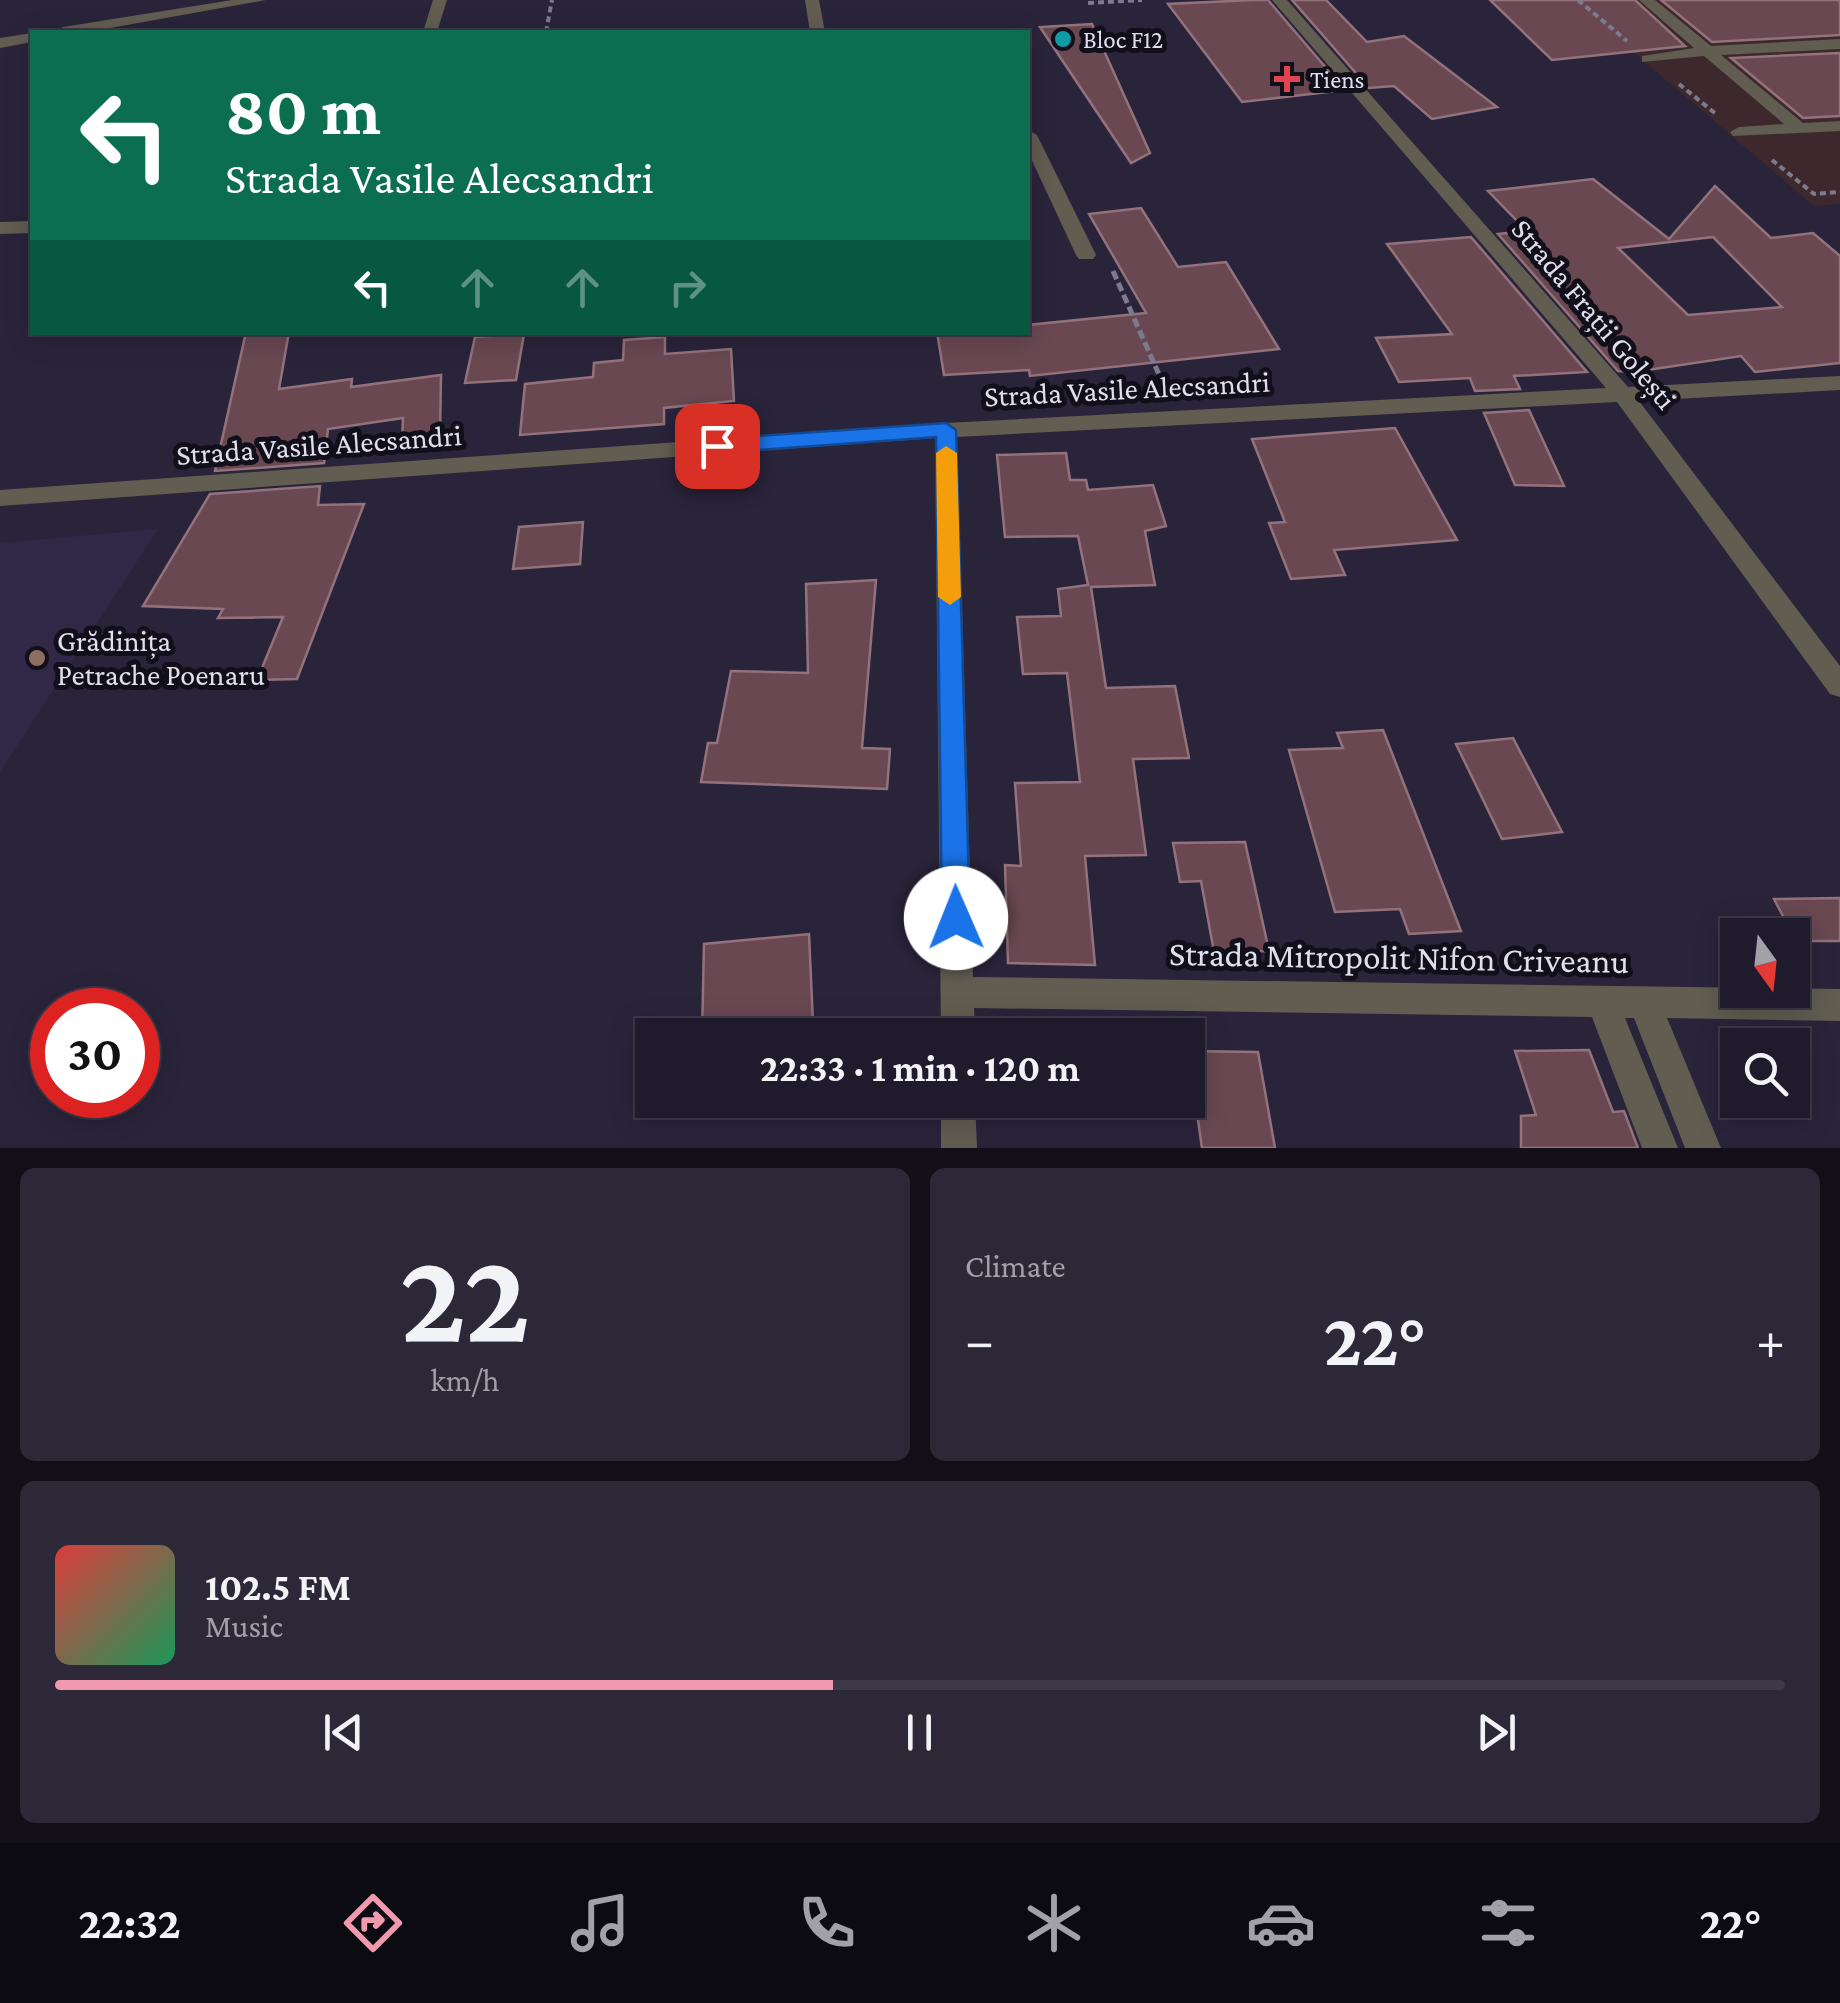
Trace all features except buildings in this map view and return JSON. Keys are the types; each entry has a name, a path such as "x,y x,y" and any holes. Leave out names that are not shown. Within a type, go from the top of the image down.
{"street":[{"path":"76,30 259,0"},
{"path":"431,30 440,0"},
{"path":"812,0 818,30"},
{"name":"Strada Frații Golești","path":"1279,0 1620,391 1840,686"},
{"path":"1646,0 1800,129"},
{"path":"0,44 30,38"},
{"path":"1648,59 1707,51 1840,44"},
{"path":"1739,132 1840,126"},
{"path":"1030,139 1086,255"},
{"path":"0,228 30,227"},
{"name":"Strada Vasile Alecsandri","path":"0,498 946,430 1620,391 1840,383"},
{"path":"946,430 958,1018"},
{"name":"Strada Mitropolit Nifon Criveanu","path":"958,992 1840,1006"},
{"path":"1602,1000 1660,1148"},
{"path":"1644,1000 1703,1148"},
{"path":"958,1118 959,1148"}],"path":[{"path":"546,30 552,0"},
{"path":"1088,3 1142,0"},
{"path":"1578,0 1814,194 1840,192"},
{"path":"1086,255 1111,267 1177,417"}],"shaded area":[{"path":"1572,0 1840,0 1840,204 1814,206"},
{"name":"Grădinița Petrache Poenaru","path":"158,529 0,772 0,543"}],"slow traffic":[{"path":"946,453 950,597"}],"place":[{"name":"Bloc F12","path":"1063,39"},
{"name":"Tiens","path":"1287,79"},
{"name":"Grădinița Petrache Poenaru","path":"37,658"}],"route":[{"path":"717,446 946,430 956,918"}]}
